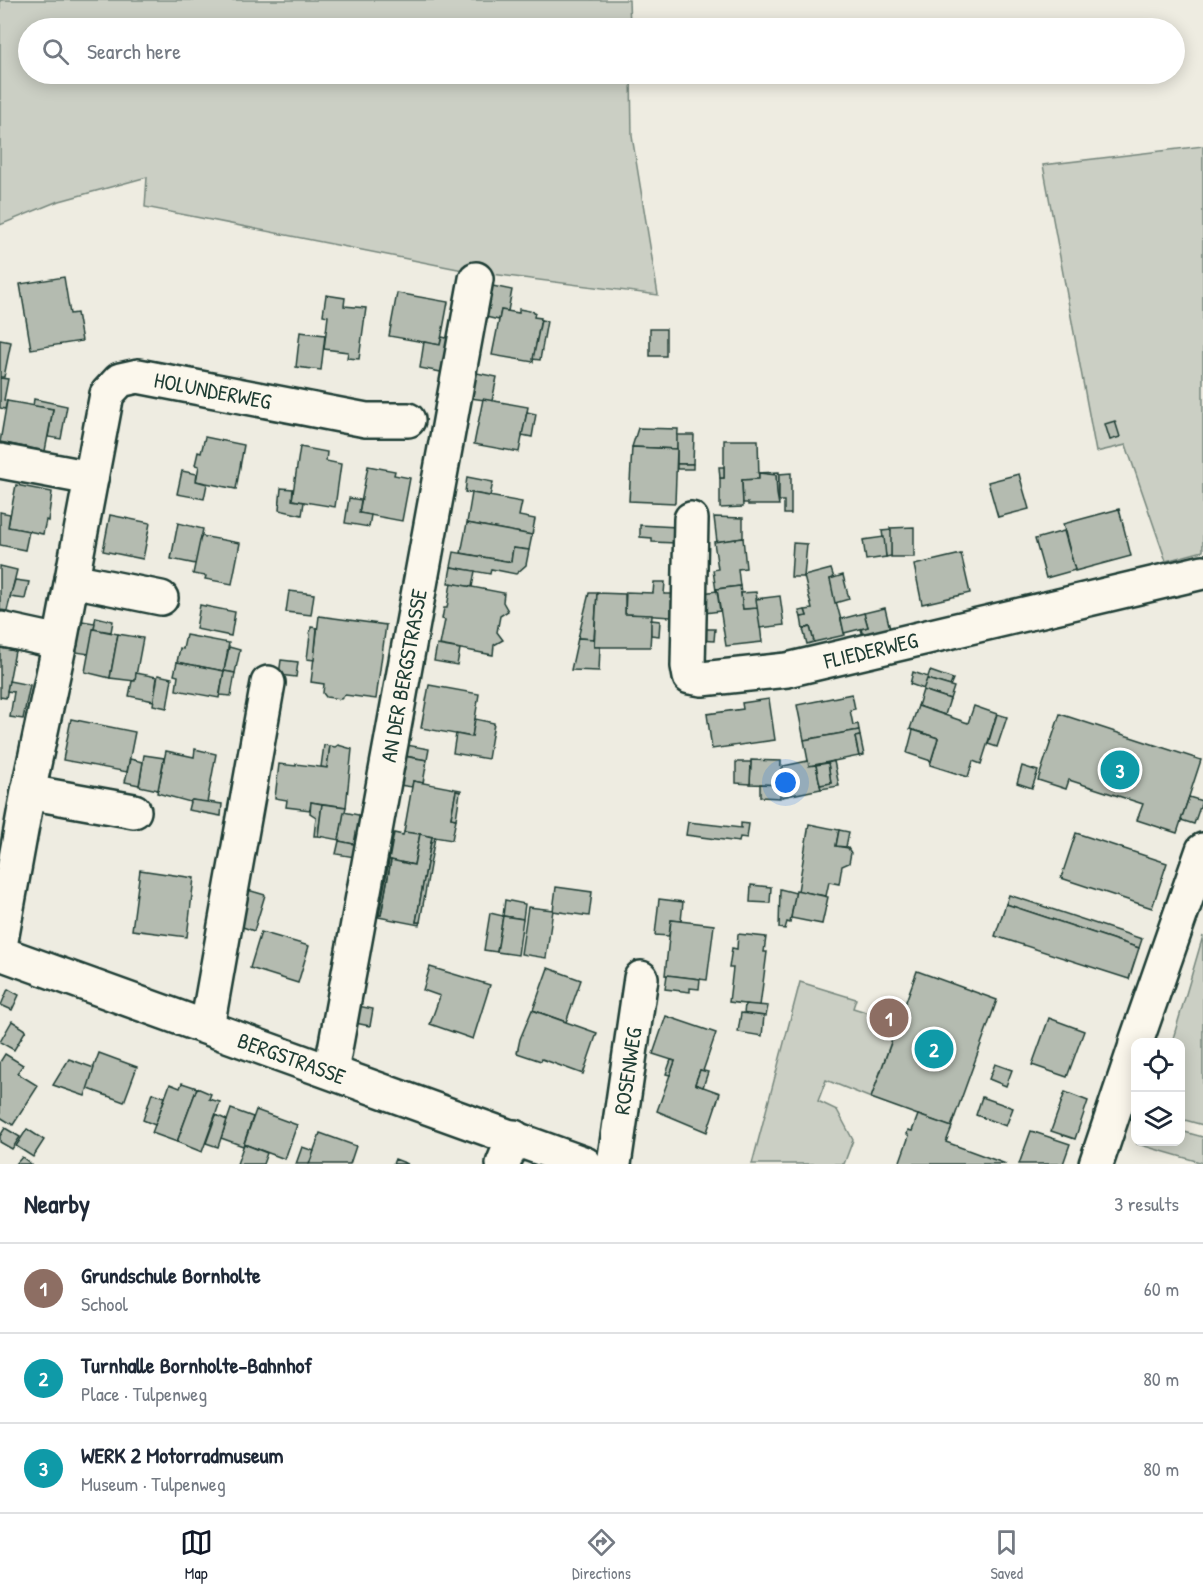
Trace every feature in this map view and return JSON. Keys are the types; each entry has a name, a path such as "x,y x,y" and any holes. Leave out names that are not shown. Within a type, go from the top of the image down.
{"street":[{"name":"AN DER BERGSTRASSE","path":"331,1071 476,279"},
{"name":"HOLUNDERWEG","path":"0,946 5,885 28,792 60,642 108,394 120,380 138,376 366,420 408,420"},
{"path":"0,460 92,478"},
{"name":"FLIEDERWEG","path":"691,519 688,666 690,677 702,679 787,670 1203,572"},
{"path":"72,580 161,598"},
{"path":"0,629 60,642"},
{"path":"207,1027 267,683"},
{"path":"28,792 134,811"},
{"path":"1138,1038 1203,850"},
{"name":"BERGSTRASSE","path":"0,953 331,1071 508,1150 585,1164"},
{"name":"ROSENWEG","path":"614,1164 641,978"},
{"path":"1096,1164 1131,1059"}],"shaded area":[{"path":"0,0 629,0 630,18 18,18 18,84 631,84 632,136 658,295 468,271 145,207 147,177 56,202 0,225"},
{"path":"1203,146 1203,551 1166,561 1126,445 1096,452 1043,165"},
{"path":"1203,936 1203,1125 1185,1120 1185,1038 1173,1038"},
{"path":"800,982 856,999 853,1008 898,1022 871,1098 826,1080 818,1101 837,1110 853,1140 844,1164 752,1164"},
{"path":"1185,1132 1203,1137 1203,1163 1144,1146 1185,1146"}],"building":[{"path":"64,277 70,314 77,313 82,341 31,349 20,284"},
{"path":"483,284 512,290 508,311 501,310 499,320 477,315"},
{"path":"397,293 448,302 440,345 389,336"},
{"path":"326,295 345,298 344,306 366,308 359,359 347,358 348,352 324,349 328,316 323,315"},
{"path":"519,309 535,312 534,317 541,318 533,362 492,355 501,310 519,313"},
{"path":"541,320 547,321 540,360 533,359"},
{"path":"650,329 666,329 666,356 650,356"},
{"path":"300,332 325,335 321,370 296,367"},
{"path":"442,337 452,339 446,373 420,368 424,342 440,345"},
{"path":"0,340 11,342 4,377 0,377"},
{"path":"467,371 497,377 492,401 463,397"},
{"path":"0,378 8,379 4,400 7,401 5,409 0,408"},
{"path":"34,399 67,406 61,439 48,437 53,409 33,406"},
{"path":"483,399 528,407 519,452 474,444"},
{"path":"7,401 53,409 45,451 0,442"},
{"path":"527,412 536,414 532,437 522,435"},
{"path":"1115,421 1120,437 1110,440 1105,424"},
{"path":"638,428 678,429 677,449 632,447"},
{"path":"677,435 694,435 693,464 677,464"},
{"path":"205,437 244,445 236,489 196,481 199,466 195,465"},
{"path":"724,440 758,440 759,479 742,480 743,507 720,508 720,478 724,478"},
{"path":"300,447 327,452 326,461 341,464 335,507 292,500"},
{"path":"632,447 677,449 675,503 629,501"},
{"path":"677,464 693,464 693,469 677,469"},
{"path":"368,466 395,471 394,475 410,478 402,521 359,513"},
{"path":"719,467 724,467 724,478 720,478"},
{"path":"182,471 197,474 196,481 207,484 204,499 177,494"},
{"path":"779,472 779,502 777,502 776,475 758,473"},
{"path":"759,473 776,475 779,505 743,503 742,480 759,479"},
{"path":"791,473 791,514 784,514 784,501 779,501 779,474"},
{"path":"1019,474 1029,509 998,517 988,482"},
{"path":"467,477 493,482 490,496 465,492"},
{"path":"16,485 52,492 48,521 46,520 43,534 8,527"},
{"path":"281,488 293,489 292,500 304,502 302,515 279,510"},
{"path":"472,493 522,502 519,516 535,519 532,535 467,523"},
{"path":"349,498 361,500 359,513 371,515 369,527 345,523"},
{"path":"1119,509 1131,556 1075,571 1063,524"},
{"path":"0,512 10,514 8,527 29,531 25,550 0,545"},
{"path":"110,515 150,523 143,559 103,551"},
{"path":"714,517 743,518 743,538 717,542"},
{"path":"178,523 203,529 196,564 171,559"},
{"path":"467,523 532,535 529,550 513,548 511,562 461,553"},
{"path":"640,525 677,527 676,543 652,542 652,538 640,537"},
{"path":"914,527 914,557 891,557 890,528"},
{"path":"891,530 891,556 886,557 882,531"},
{"path":"1064,531 1075,570 1046,578 1035,539"},
{"path":"201,536 240,543 232,584 205,579 206,576 193,574"},
{"path":"884,537 886,557 866,560 863,540"},
{"path":"743,538 746,568 738,569 740,586 716,591 713,570 718,569 714,542"},
{"path":"793,543 807,544 804,577 791,577"},
{"path":"513,548 529,550 526,565 516,574 491,569 490,574 451,567 454,552 511,562"},
{"path":"961,554 970,593 922,604 914,565"},
{"path":"0,566 17,570 7,611 0,610"},
{"path":"451,567 475,571 472,587 448,583"},
{"path":"831,569 834,578 830,579 845,635 814,642 810,627 803,629 801,617 807,616 805,610 812,609 804,576"},
{"path":"843,575 849,599 835,603 830,579"},
{"path":"15,580 29,582 25,599 10,597"},
{"path":"654,582 665,582 664,594 672,594 671,617 625,614 626,592 653,593"},
{"path":"451,583 504,593 503,602 508,611 500,616 497,632 503,640 494,645 493,655 440,645 445,620 442,619 444,608 447,608"},
{"path":"740,586 743,609 758,608 762,642 726,646 717,589"},
{"path":"289,591 314,594 311,615 286,612"},
{"path":"717,591 720,611 705,613 702,593"},
{"path":"756,592 758,608 743,609 741,593"},
{"path":"589,593 597,593 594,639 578,638"},
{"path":"597,593 625,594 625,614 652,615 650,647 594,647"},
{"path":"780,596 784,625 760,628 756,599"},
{"path":"200,605 235,612 231,636 196,629"},
{"path":"885,608 890,629 863,636 861,629 868,627 864,613"},
{"path":"805,610 807,616 801,617 799,611"},
{"path":"864,613 868,627 844,633 841,619"},
{"path":"319,616 386,625 376,699 345,695 341,699 326,697 323,693 324,684 311,682"},
{"path":"96,617 113,621 111,632 93,629"},
{"path":"651,620 660,621 659,636 651,635"},
{"path":"82,621 95,623 89,654 76,652"},
{"path":"311,627 317,628 314,660 307,659"},
{"path":"810,627 814,642 807,644 803,629"},
{"path":"93,629 118,634 110,678 85,672"},
{"path":"699,629 715,629 714,641 698,640"},
{"path":"118,634 143,638 135,681 110,678"},
{"path":"186,635 229,643 224,671 177,662"},
{"path":"578,638 594,639 594,647 600,647 599,671 571,670"},
{"path":"437,645 460,649 457,665 434,661"},
{"path":"229,647 240,650 235,673 224,671"},
{"path":"0,648 15,651 6,698 0,697"},
{"path":"281,660 298,662 296,677 279,675"},
{"path":"177,662 224,671 219,698 176,690 178,676 174,675"},
{"path":"224,671 235,673 231,696 220,695"},
{"path":"930,671 953,679 950,686 927,679"},
{"path":"913,672 928,677 924,689 910,684"},
{"path":"136,673 157,677 154,701 129,696"},
{"path":"158,675 172,678 167,708 153,705"},
{"path":"927,679 954,687 950,699 923,690"},
{"path":"9,681 30,685 23,719 10,717 14,692 7,691"},
{"path":"429,685 479,694 472,737 421,728"},
{"path":"923,690 950,699 945,715 918,706"},
{"path":"852,694 855,709 850,710 853,725 858,724 859,730 804,740 797,705"},
{"path":"769,699 775,740 712,749 707,714 743,709 742,703"},
{"path":"918,706 968,723 974,706 997,714 981,764 973,761 968,777 930,765 938,738 910,729"},
{"path":"997,714 1007,717 997,747 988,744"},
{"path":"1060,714 1201,760 1177,833 1137,820 1143,804 1069,780 1066,789 1038,780"},
{"path":"71,719 135,732 127,772 63,760"},
{"path":"475,719 494,723 488,759 453,753 456,734 472,737"},
{"path":"859,730 860,736 855,737 859,756 809,766 804,740"},
{"path":"913,730 938,738 931,761 907,753"},
{"path":"860,736 864,755 859,756 855,737"},
{"path":"401,744 429,749 427,760 400,755"},
{"path":"324,745 330,746 327,768 321,767"},
{"path":"338,745 352,749 346,807 311,802 310,810 286,807 287,800 275,798 279,764 327,768 330,746"},
{"path":"195,749 216,754 207,803 192,800 190,802 157,793 166,751 194,757"},
{"path":"144,755 164,758 158,790 139,786"},
{"path":"397,755 427,760 423,783 413,781 412,787 393,784"},
{"path":"130,759 143,762 139,785 125,782"},
{"path":"751,760 781,761 780,785 750,784"},
{"path":"808,761 809,766 816,765 821,789 782,797 783,766"},
{"path":"834,761 839,786 821,789 820,785 831,783 828,763"},
{"path":"736,762 751,762 750,784 736,783"},
{"path":"828,763 831,783 820,785 816,765"},
{"path":"1022,766 1038,771 1032,788 1017,783"},
{"path":"413,781 461,790 461,792 456,791 451,818 456,819 452,840 404,832"},
{"path":"760,784 780,785 780,798 760,797"},
{"path":"456,791 460,792 456,819 451,818"},
{"path":"1189,797 1202,801 1194,824 1181,820"},
{"path":"192,800 222,804 221,816 188,810"},
{"path":"311,802 322,804 318,836 314,836 316,817 310,813"},
{"path":"322,804 346,807 339,840 318,836"},
{"path":"344,812 368,817 363,846 339,841"},
{"path":"688,822 741,828 741,823 749,824 747,838 740,837 739,842 686,835"},
{"path":"809,824 839,830 836,846 848,848 851,853 849,863 842,866 839,884 829,882 826,896 798,891"},
{"path":"839,830 849,832 846,847 836,846"},
{"path":"404,832 420,834 414,865 389,860 394,833 403,835"},
{"path":"1076,833 1167,863 1152,908 1061,878"},
{"path":"420,834 432,837 416,922 420,922 419,925 378,917 381,915 391,860 414,865"},
{"path":"432,837 435,837 420,922 416,922"},
{"path":"339,841 363,846 361,858 336,854"},
{"path":"389,860 391,860 381,915 379,915"},
{"path":"140,870 194,878 187,937 132,930"},
{"path":"751,885 771,887 770,903 750,902"},
{"path":"556,887 592,892 589,916 553,911"},
{"path":"780,889 796,893 790,923 787,922 785,929 779,928"},
{"path":"248,890 265,895 254,931 237,925"},
{"path":"796,890 828,897 822,924 791,918"},
{"path":"1009,895 1142,939 1139,948 1006,904"},
{"path":"659,899 683,902 681,921 671,920 669,936 655,935"},
{"path":"505,900 525,904 523,919 503,916"},
{"path":"1006,904 1139,948 1129,979 995,936"},
{"path":"528,907 553,910 546,958 521,954"},
{"path":"490,913 503,916 497,952 484,950"},
{"path":"503,916 523,919 518,955 497,952"},
{"path":"671,920 714,925 707,980 665,975"},
{"path":"261,932 309,946 298,983 250,968"},
{"path":"738,934 766,937 764,952 767,952 760,1006 729,1002 733,968 729,968 732,948 737,949"},
{"path":"430,967 490,985 473,1039 430,1024 440,996 423,990"},
{"path":"548,968 581,980 566,1022 533,1010"},
{"path":"917,971 997,1000 951,1127 871,1098"},
{"path":"667,975 700,979 699,989 690,988 690,992 665,989"},
{"path":"8,989 19,995 12,1010 1,1005"},
{"path":"745,1004 768,1006 766,1016 744,1014"},
{"path":"358,1006 373,1009 370,1026 355,1023"},
{"path":"532,1010 597,1033 583,1074 542,1059 541,1061 517,1053"},
{"path":"741,1013 764,1016 762,1036 738,1032"},
{"path":"666,1016 716,1033 703,1071 700,1070 695,1084 720,1093 707,1132 657,1111 675,1061 653,1054"},
{"path":"1049,1018 1084,1031 1067,1077 1032,1065"},
{"path":"12,1021 26,1030 14,1050 0,1042"},
{"path":"99,1053 137,1067 124,1102 86,1088"},
{"path":"5,1054 23,1065 17,1073 38,1086 13,1125 0,1117 0,1062"},
{"path":"69,1059 94,1068 85,1096 53,1085"},
{"path":"671,1060 675,1061 670,1075 666,1074"},
{"path":"995,1064 1012,1070 1006,1086 989,1079"},
{"path":"700,1070 708,1072 703,1087 695,1084"},
{"path":"182,1083 197,1088 177,1142 152,1133 170,1084 180,1088"},
{"path":"197,1088 211,1094 209,1099 220,1102 202,1152 177,1142"},
{"path":"1065,1092 1088,1101 1075,1139 1051,1131"},
{"path":"152,1093 165,1097 155,1125 143,1120"},
{"path":"982,1097 1013,1108 1006,1126 976,1115"},
{"path":"231,1109 253,1117 243,1146 221,1138"},
{"path":"256,1110 297,1125 285,1159 244,1144"},
{"path":"216,1115 227,1120 218,1147 206,1143"},
{"path":"918,1115 952,1127 946,1142 1006,1164 899,1164 909,1136 908,1130 912,1131"},
{"path":"5,1128 20,1137 12,1149 0,1142 0,1136"},
{"path":"27,1129 44,1140 33,1157 16,1146"},
{"path":"1031,1131 1070,1144 1063,1164 1019,1164"},
{"path":"320,1133 356,1146 350,1164 309,1164"},
{"path":"244,1144 267,1153 263,1164 237,1164"},
{"path":"302,1147 314,1151 309,1164 296,1164"},
{"path":"22,1157 31,1164 16,1164"},
{"path":"395,1159 408,1164 393,1164"}],"place":[{"name":"WERK 2 Motorradmuseum","path":"1120,770"},
{"name":"Grundschule Bornholte","path":"889,1018"},
{"name":"Turnhalle Bornholte-Bahnhof","path":"934,1049"}]}
